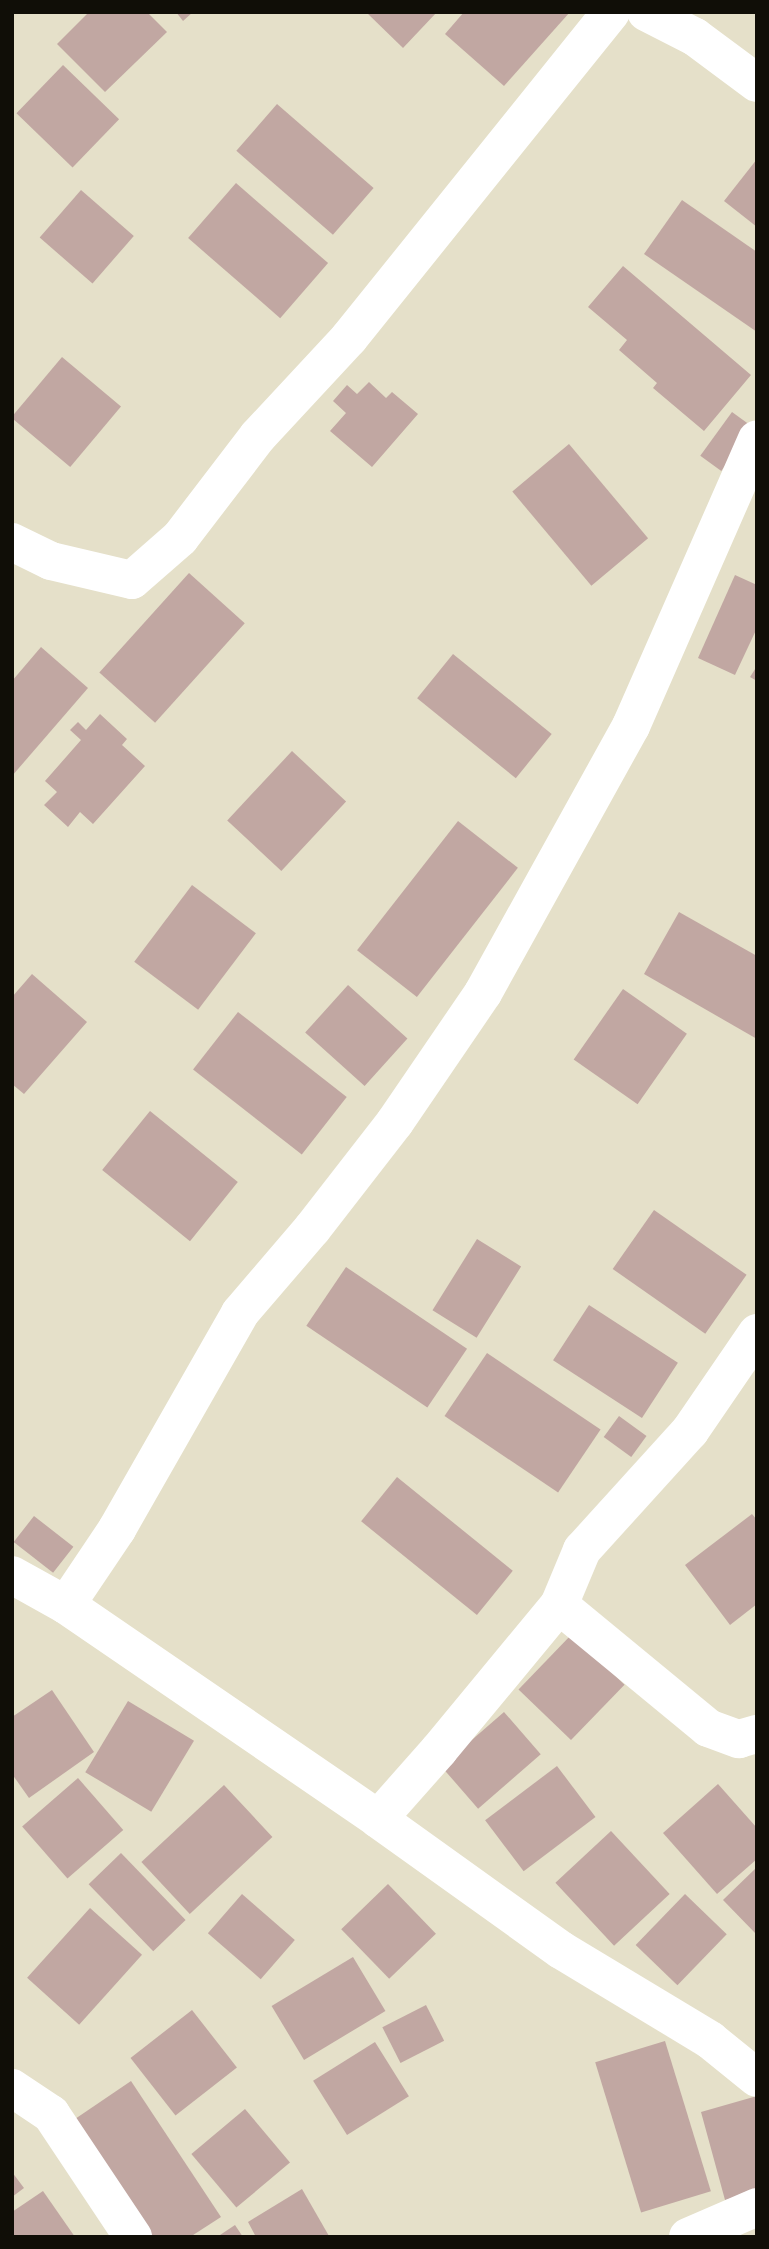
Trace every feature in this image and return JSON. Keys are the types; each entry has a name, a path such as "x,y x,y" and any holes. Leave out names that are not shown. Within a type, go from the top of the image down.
{"street":[{"path":"12,542 51,561 132,580 180,538 258,436 349,338 611,12"},
{"path":"646,12 695,37 757,83"},
{"path":"66,1605 117,1529 240,1313 312,1229 395,1122 483,993 631,726 757,439"},
{"path":"378,1819 439,1751 559,1605 582,1550 690,1431 757,1333"},
{"path":"12,1575 66,1605 378,1819 561,1950 710,2040 757,2078"},
{"path":"559,1605 708,1728 739,1739 757,1734"},
{"path":"12,2088 51,2114 134,2237"},
{"path":"688,2237 757,2207"}],"building":[{"path":"89,12 147,12 167,32 105,92 57,44"},
{"path":"176,12 193,12 183,21"},
{"path":"366,12 437,12 403,48"},
{"path":"464,12 570,12 504,86 445,34"},
{"path":"63,65 119,119 73,167 16,113"},
{"path":"277,104 374,188 333,235 236,151"},
{"path":"757,159 757,227 724,201"},
{"path":"236,183 328,263 280,318 188,238"},
{"path":"81,190 134,236 92,283 40,238"},
{"path":"682,200 757,252 757,332 644,254"},
{"path":"623,266 751,375 704,431 653,388 657,383 619,350 627,340 588,307"},
{"path":"62,357 121,406 70,467 12,418"},
{"path":"369,382 386,398 392,392 418,414 372,467 330,431 346,413 333,401 347,385 357,394"},
{"path":"732,412 753,427 721,471 700,456"},
{"path":"569,444 648,538 591,586 512,492"},
{"path":"189,573 245,623 155,723 99,673"},
{"path":"735,575 757,585 757,628 735,675 698,658"},
{"path":"41,647 88,688 12,776 12,681"},
{"path":"453,654 552,734 516,778 417,698"},
{"path":"757,666 757,681 750,677"},
{"path":"100,714 127,739 122,745 145,766 93,824 80,812 68,827 44,805 57,792 45,781 81,740 70,730 78,722 86,730"},
{"path":"292,751 346,801 281,871 227,820"},
{"path":"458,821 518,868 417,997 357,950"},
{"path":"192,885 256,933 198,1010 134,962"},
{"path":"679,912 757,956 757,1039 644,974"},
{"path":"32,974 87,1022 24,1094 12,1084 12,997"},
{"path":"348,985 407,1039 365,1086 305,1033"},
{"path":"623,989 687,1034 638,1104 574,1059"},
{"path":"238,1012 347,1097 302,1154 193,1070"},
{"path":"150,1111 238,1182 190,1241 102,1170"},
{"path":"654,1210 747,1275 705,1334 613,1269"},
{"path":"477,1239 521,1267 477,1338 432,1310"},
{"path":"346,1267 467,1349 427,1408 306,1326"},
{"path":"589,1305 678,1363 642,1418 553,1360"},
{"path":"487,1353 601,1430 558,1493 445,1416"},
{"path":"619,1416 647,1436 631,1457 604,1437"},
{"path":"397,1477 513,1571 477,1615 361,1521"},
{"path":"752,1514 757,1520 757,1604 730,1625 685,1565"},
{"path":"34,1516 73,1547 53,1573 14,1542"},
{"path":"572,1634 625,1685 571,1740 519,1689"},
{"path":"52,1690 94,1752 29,1798 12,1774 12,1717"},
{"path":"128,1701 194,1741 151,1812 85,1772"},
{"path":"504,1712 541,1754 478,1809 441,1766"},
{"path":"557,1766 596,1817 524,1871 485,1820"},
{"path":"78,1778 123,1830 67,1879 22,1827"},
{"path":"718,1784 757,1828 757,1859 717,1894 663,1833"},
{"path":"224,1785 272,1837 190,1914 141,1862"},
{"path":"611,1831 670,1894 614,1946 555,1883"},
{"path":"121,1853 186,1920 153,1951 89,1884"},
{"path":"757,1867 757,1935 723,1900"},
{"path":"388,1884 436,1934 389,1979 341,1929"},
{"path":"242,1894 295,1940 261,1979 208,1933"},
{"path":"685,1894 727,1934 677,1985 636,1945"},
{"path":"90,1908 142,1955 79,2025 27,1978"},
{"path":"353,1957 385,2011 304,2060 272,2006"},
{"path":"426,2005 444,2041 401,2063 382,2027"},
{"path":"192,2010 237,2068 175,2116 131,2058"},
{"path":"665,2041 711,2191 641,2212 595,2062"},
{"path":"375,2042 409,2096 347,2135 313,2081"},
{"path":"131,2081 221,2217 190,2237 153,2237 75,2119"},
{"path":"757,2096 757,2191 725,2200 701,2112"},
{"path":"245,2109 290,2163 236,2208 191,2154"},
{"path":"12,2172 24,2188 12,2197"},
{"path":"302,2189 329,2236 256,2237 248,2222"},
{"path":"43,2191 75,2237 12,2237 12,2212"},
{"path":"235,2225 243,2237 217,2237"}]}
